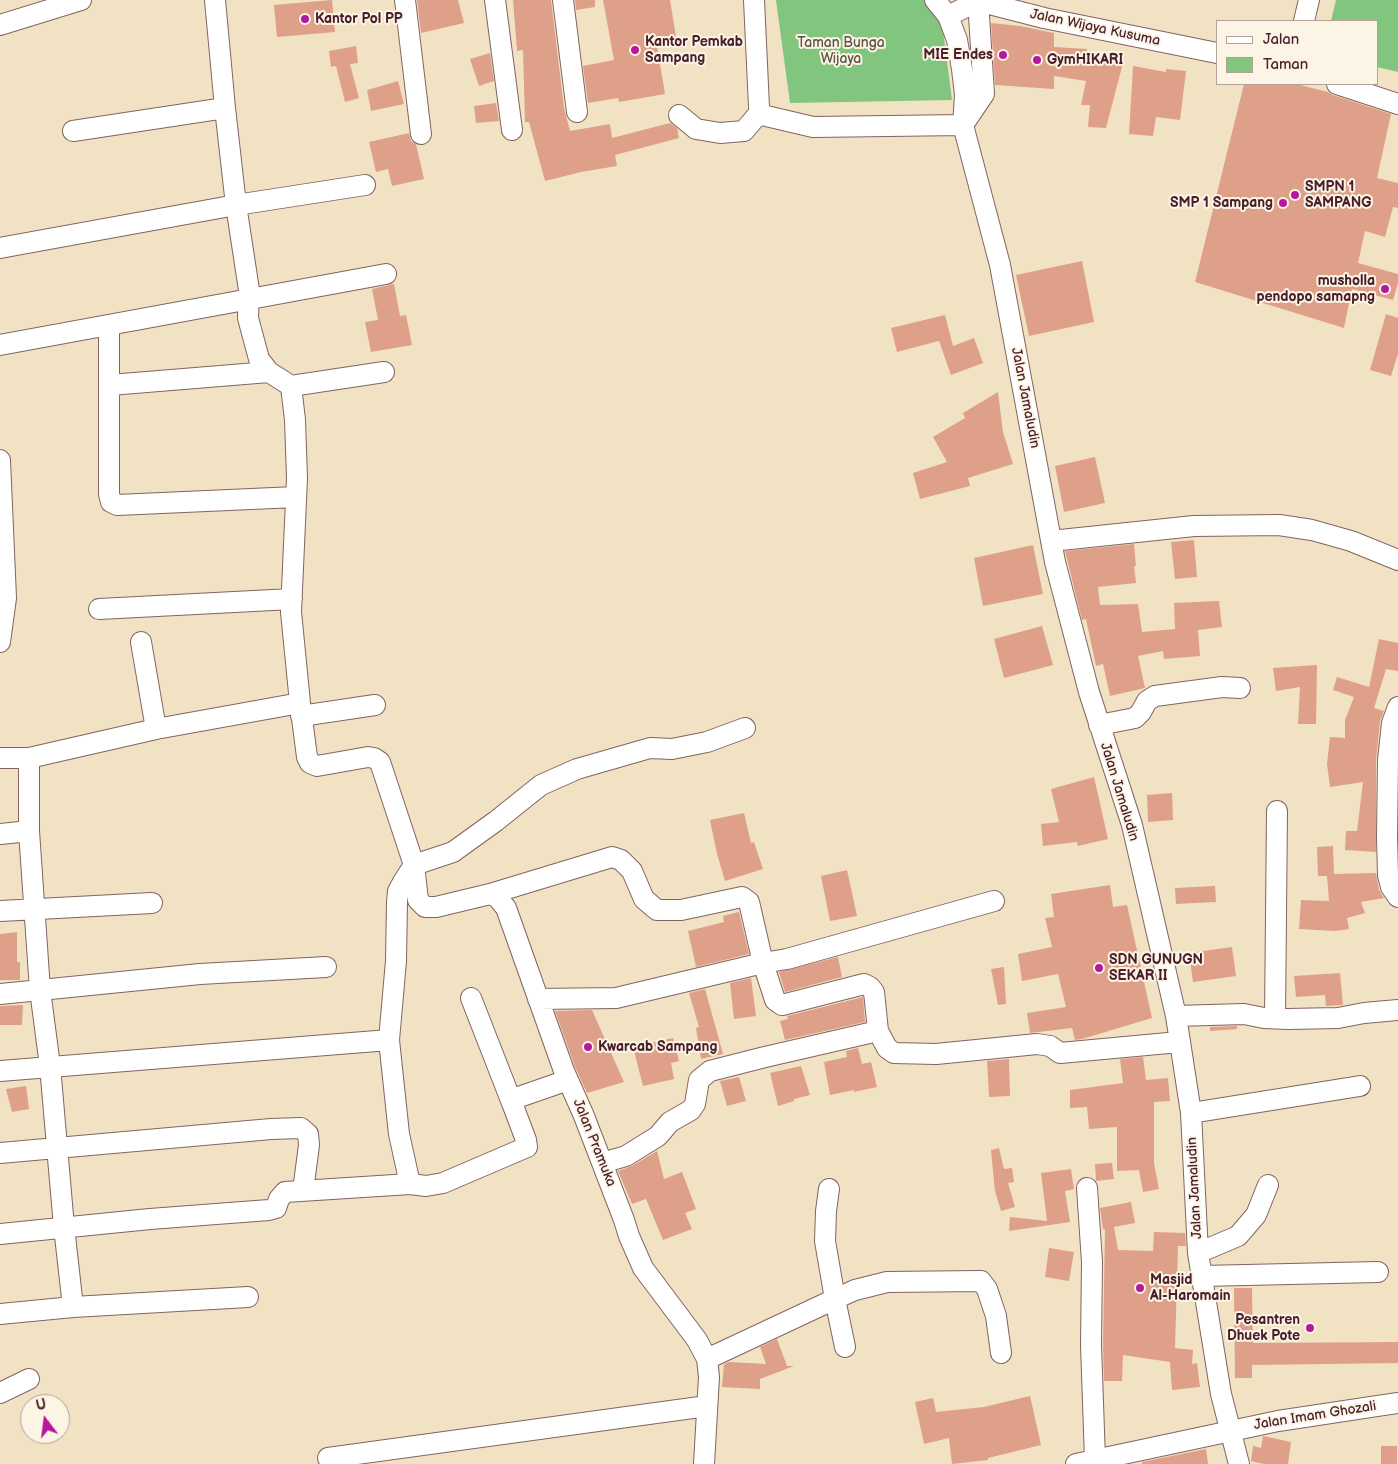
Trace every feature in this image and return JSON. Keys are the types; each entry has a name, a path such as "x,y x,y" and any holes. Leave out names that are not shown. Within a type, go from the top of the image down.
{"street":[{"path":"0,25 81,0"},
{"path":"216,0 225,108 236,205 249,290 248,318 259,359 270,372 291,386 384,372"},
{"path":"405,0 421,134"},
{"path":"495,0 512,130"},
{"path":"564,0 577,112"},
{"path":"679,115 696,128 720,133 744,131 760,112 754,0"},
{"name":"Jalan Jamaludin","path":"935,0 948,16 957,40 964,95 963,125 1000,265 1060,581 1099,726 1132,825 1176,1016 1191,1112 1198,1253 1221,1394 1239,1464"},
{"path":"1304,20 1309,0"},
{"path":"760,112 762,115 813,127 963,125 984,94 978,1 948,16"},
{"name":"Jalan Wijaya Kusuma","path":"978,1 1044,18 1216,53"},
{"path":"1340,85 1398,104"},
{"path":"72,131 225,108"},
{"path":"0,248 236,205 365,185"},
{"path":"0,345 386,274"},
{"path":"109,325 108,494 110,502 117,505 296,497"},
{"path":"110,385 270,372"},
{"path":"291,386 295,420 297,478 291,612 300,709 307,757 314,765 318,766 368,756 380,762 414,865 418,900 425,907 436,907 490,894 612,857 622,860 632,871 644,899 657,910 681,910 742,897 749,902 763,963 775,1000 782,1005 864,984 870,986 874,992 878,1031 887,1048 894,1053 936,1054 1037,1044 1050,1046 1060,1053 1180,1042"},
{"path":"0,460 6,598 0,642"},
{"path":"1051,541 1194,526 1279,525 1312,530 1351,541 1398,560"},
{"path":"99,609 292,599"},
{"path":"142,642 156,730"},
{"path":"1099,726 1135,718 1141,712 1146,701 1155,696 1222,687 1240,688"},
{"path":"0,758 29,758 156,730 300,709 375,705"},
{"path":"1398,707 1392,724 1388,760 1387,837 1388,875 1391,887 1398,897"},
{"path":"410,1184 399,1134 389,1040 396,961 398,891 414,865 453,852 541,785 577,769 650,748 672,749 707,742 745,728"},
{"path":"29,758 29,831 40,990 50,1066 73,1307"},
{"path":"1275,1018 1278,811"},
{"path":"0,834 29,831"},
{"name":"Jalan Pramuka","path":"490,894 498,897 506,908 568,1080 584,1116 629,1236 644,1268 697,1340 707,1359 708,1377 704,1464"},
{"path":"538,999 616,998 787,959 994,901"},
{"path":"0,911 152,904"},
{"path":"0,994 200,974 326,967"},
{"path":"0,1234 150,1218 270,1210 276,1208 285,1192 410,1184 426,1186 443,1183 527,1147 512,1103 470,998"},
{"path":"1176,1016 1244,1014 1275,1018 1338,1018 1364,1013 1398,1010"},
{"path":"602,1163 626,1156 658,1136 670,1122 691,1110 695,1104 699,1080 710,1072 765,1057 878,1031"},
{"path":"0,1071 389,1040"},
{"path":"512,1103 516,1098 568,1080"},
{"path":"1191,1112 1360,1086"},
{"path":"0,1153 270,1129 302,1128 308,1134 309,1145 303,1191"},
{"path":"1198,1253 1238,1236 1256,1215 1268,1186"},
{"path":"1086,1462 1092,1262 1087,1188"},
{"path":"829,1189 825,1241 845,1347"},
{"path":"1202,1276 1378,1272"},
{"path":"707,1359 855,1290 887,1282 981,1281 987,1289 996,1316 1001,1353"},
{"path":"0,1314 73,1307 248,1297"},
{"path":"0,1393 29,1379"},
{"name":"Jalan Imam Ghozali","path":"1086,1462 1278,1420 1398,1403"},
{"path":"328,1458 707,1406"}],"green space":[{"name":"Taman Bunga Wijaya","path":"776,0 927,0 941,15 952,100 790,103"},
{"path":"1336,0 1398,0 1398,72 1378,67 1378,20 1331,20"}],"building":[{"name":"Kantor Pol PP","path":"332,0 335,32 277,37 274,5"},
{"path":"417,0 458,0 464,23 421,33"},
{"path":"513,0 551,0 564,108 570,131 610,124 612,138 670,123 677,128 679,138 615,155 617,166 545,181 529,122 525,122 523,50 517,51"},
{"path":"575,0 595,0 595,7 576,10"},
{"name":"Kantor Pemkab Sampang","path":"603,0 670,0 676,37 656,40 665,94 619,102 618,98 588,103 583,66 614,60"},
{"path":"991,23 1020,26 1054,33 1054,47 1087,49 1086,57 1124,59 1106,128 1088,127 1090,105 1081,105 1086,81 1054,76 1054,89 995,85"},
{"path":"356,46 358,63 350,64 359,98 345,102 336,66 331,67 329,51"},
{"path":"490,53 494,81 479,86 470,59"},
{"path":"1133,66 1166,72 1166,69 1186,71 1180,120 1156,117 1153,136 1129,134"},
{"path":"398,81 404,104 371,111 367,90"},
{"name":"SMP 1 Sampang","path":"1244,85 1300,85 1328,92 1391,114 1377,178 1398,183 1398,208 1393,207 1385,237 1365,231 1358,263 1398,274 1398,283 1393,300 1352,289 1344,328 1195,282"},
{"path":"496,103 499,121 476,123 474,106"},
{"path":"409,133 411,141 416,144 424,179 392,186 388,169 376,172 369,142"},
{"path":"1082,261 1094,322 1029,336 1016,275"},
{"path":"394,284 400,316 406,315 412,345 371,352 365,322 378,320 372,289"},
{"path":"1386,314 1398,318 1398,354 1391,376 1370,370"},
{"path":"945,315 953,346 974,338 983,363 951,375 939,341 897,352 891,328"},
{"path":"998,392 1003,432 1013,464 968,478 970,486 920,499 913,473 947,462 933,437 965,418 963,413"},
{"path":"1095,457 1105,503 1064,512 1055,466"},
{"path":"1194,540 1197,577 1175,579 1171,542"},
{"path":"1134,544 1136,583 1098,587 1100,605 1138,604 1142,632 1175,629 1174,603 1219,601 1222,627 1198,630 1200,656 1164,659 1163,651 1138,656 1145,688 1110,696 1103,664 1096,666 1086,619 1082,620 1065,551"},
{"path":"1033,545 1043,594 983,606 974,558"},
{"path":"1042,626 1053,665 1004,678 994,639"},
{"path":"1379,639 1398,643 1398,671 1386,669 1374,708 1384,711 1380,721 1376,760 1376,852 1345,850 1346,831 1357,831 1363,782 1330,787 1327,764 1330,737 1345,738 1345,720 1354,697 1333,690 1337,677 1369,687"},
{"path":"1317,665 1316,724 1298,724 1300,687 1276,691 1273,668"},
{"path":"1094,777 1108,839 1078,846 1077,842 1043,846 1041,824 1059,822 1051,789"},
{"path":"1172,793 1173,820 1148,822 1147,795"},
{"path":"744,813 751,843 754,842 763,869 725,881 710,820"},
{"path":"1333,846 1334,874 1376,873 1379,890 1384,898 1361,902 1365,913 1347,918 1349,929 1335,931 1299,929 1301,900 1329,901 1327,876 1318,876 1317,847"},
{"path":"847,870 857,916 830,921 821,876"},
{"name":"SDN GUNUGN SEKAR II","path":"1110,885 1113,907 1127,905 1152,1018 1075,1040 1072,1028 1030,1033 1027,1013 1066,1007 1058,974 1022,981 1018,954 1052,947 1045,918 1054,917 1051,894"},
{"path":"1215,886 1216,902 1176,904 1175,888"},
{"path":"739,912 749,954 696,967 688,931 724,922 723,916"},
{"path":"17,932 17,962 20,962 20,980 0,980 0,934"},
{"path":"1232,947 1236,976 1193,982 1189,953"},
{"path":"838,957 842,977 785,992 779,972"},
{"path":"1004,967 1006,1004 998,1005 991,969"},
{"path":"1340,973 1343,1005 1326,1006 1325,995 1296,997 1294,976"},
{"path":"751,978 756,1016 734,1019 730,983"},
{"path":"705,989 723,1054 701,1059 696,1028 699,1027 689,993"},
{"path":"863,997 865,1022 785,1040 780,1021 788,1019 787,1016"},
{"path":"23,1005 22,1025 0,1025 0,1006"},
{"name":"Kwarcab Sampang","path":"592,1010 624,1082 587,1093 575,1067 555,1011"},
{"path":"1237,1026 1237,1029 1210,1031 1210,1027"},
{"path":"673,1038 679,1061 671,1063 674,1079 643,1086 633,1047"},
{"path":"858,1048 862,1064 871,1062 877,1087 830,1095 824,1062 847,1057 846,1051"},
{"path":"1143,1057 1146,1080 1168,1078 1170,1101 1154,1102 1154,1163 1159,1189 1143,1192 1139,1170 1117,1171 1117,1127 1089,1129 1087,1107 1070,1108 1070,1090 1123,1083 1120,1059"},
{"path":"1009,1059 1010,1096 989,1097 987,1061"},
{"path":"801,1066 810,1095 778,1106 770,1073"},
{"path":"739,1077 746,1101 727,1106 720,1081"},
{"path":"26,1086 29,1109 12,1112 6,1089"},
{"path":"999,1148 1004,1169 1012,1168 1014,1182 1008,1183 1015,1207 1001,1211 995,1191 991,1150"},
{"path":"657,1151 664,1179 682,1172 696,1209 685,1213 692,1229 663,1240 646,1199 632,1204 618,1171 632,1166"},
{"path":"1112,1163 1114,1179 1096,1181 1095,1164"},
{"path":"1071,1169 1074,1189 1065,1191 1070,1222 1009,1231 1010,1217 1047,1221 1041,1173"},
{"path":"1131,1202 1135,1223 1114,1227 1118,1250 1153,1251 1154,1232 1185,1233 1186,1246 1178,1246 1175,1348 1193,1350 1192,1364 1197,1363 1200,1387 1172,1390 1170,1362 1123,1355 1122,1381 1104,1381 1105,1229 1103,1229 1100,1208"},
{"path":"1049,1248 1074,1252 1069,1281 1045,1277"},
{"path":"1234,1288 1252,1288 1253,1343 1398,1342 1398,1363 1252,1365 1252,1378 1235,1378"},
{"path":"777,1339 787,1366 794,1366 760,1379 760,1389 722,1387 724,1364 729,1362 766,1364 760,1347"},
{"path":"1030,1396 1041,1445 988,1458 988,1460 952,1464 949,1438 924,1444 915,1402 933,1398 936,1412 984,1407"},
{"path":"1263,1436 1291,1442 1288,1464 1264,1464 1251,1461 1253,1446 1261,1448"},
{"path":"1381,1446 1397,1446 1397,1464 1381,1464"},
{"path":"1206,1449 1208,1464 1142,1464 1142,1462"}],"place":[{"name":"Kantor Pol PP","path":"305,19"},
{"name":"Kantor Pemkab Sampang","path":"635,50"},
{"name":"MIE Endes","path":"1003,55"},
{"name":"GymHIKARI","path":"1037,60"},
{"name":"SMPN 1 SAMPANG","path":"1295,195"},
{"name":"SMP 1 Sampang","path":"1283,203"},
{"name":"musholla pendopo samapng","path":"1385,289"},
{"name":"SDN GUNUGN SEKAR II","path":"1099,968"},
{"name":"Kwarcab Sampang","path":"588,1047"},
{"name":"Masjid Al-Haromain","path":"1140,1288"},
{"name":"Pesantren Dhuek Pote","path":"1310,1328"}]}
